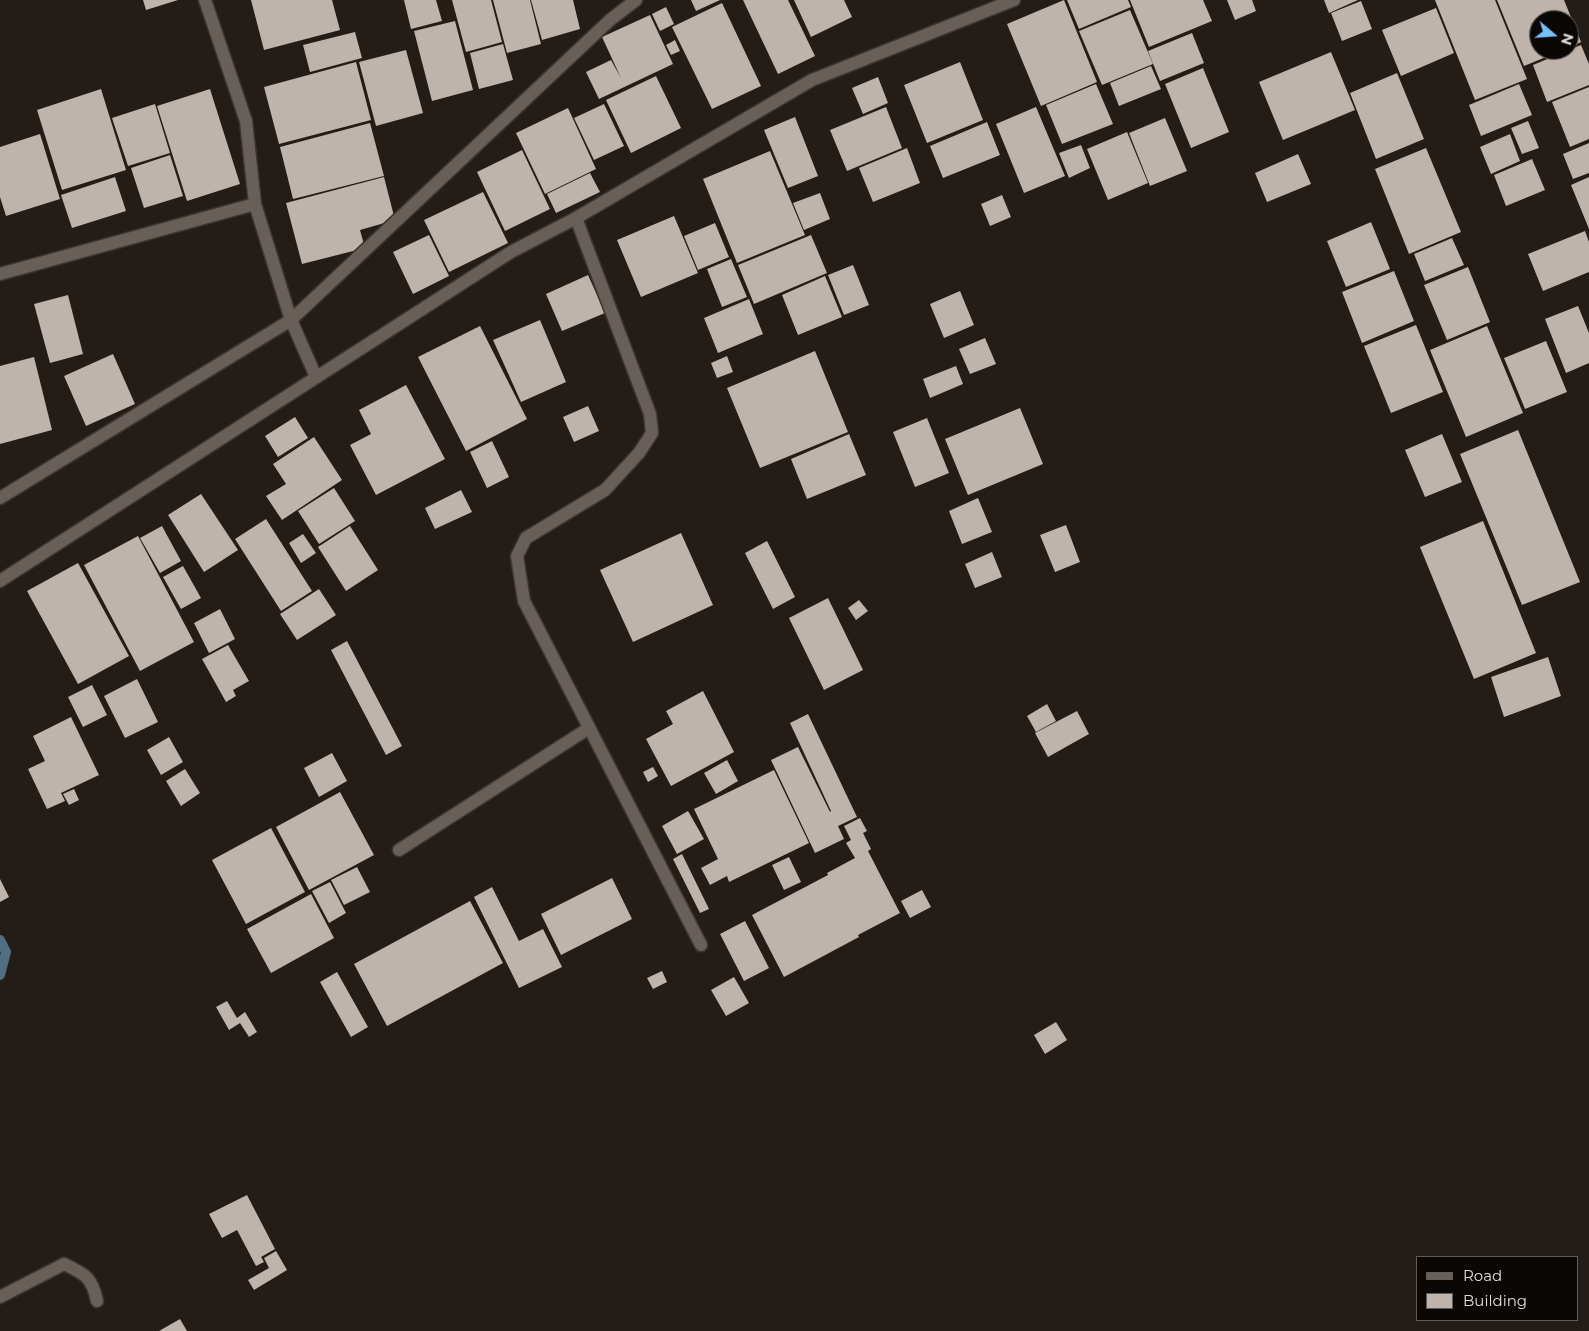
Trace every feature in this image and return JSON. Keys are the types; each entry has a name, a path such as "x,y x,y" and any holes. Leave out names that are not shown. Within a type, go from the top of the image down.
{"street":[{"path":"205,0 246,121 255,204 291,320 316,377"},
{"path":"0,498 291,320 610,20 636,0"},
{"path":"0,581 511,252 576,218 812,80 1014,0"},
{"path":"0,274 255,204"},
{"path":"576,218 650,414 652,433 639,453 605,490 526,538 517,556 524,601 701,945"},
{"path":"399,850 589,728"},
{"path":"0,1298 64,1264 83,1273 94,1286 97,1301"}],"building":[{"path":"143,0 178,0 146,10"},
{"path":"251,0 332,0 340,30 264,50"},
{"path":"404,0 436,0 442,21 411,29"},
{"path":"452,0 491,0 502,42 466,52"},
{"path":"493,0 530,0 541,44 507,53"},
{"path":"531,0 573,0 580,29 542,40"},
{"path":"691,0 720,0 696,11"},
{"path":"743,0 788,0 815,56 778,74"},
{"path":"794,0 844,0 852,17 811,37"},
{"path":"1064,0 1097,82 1041,106 1007,24"},
{"path":"1067,0 1128,0 1131,7 1079,29"},
{"path":"1130,0 1203,0 1212,21 1149,47"},
{"path":"1227,0 1252,0 1256,11 1235,20"},
{"path":"1324,0 1358,0 1329,13"},
{"path":"1435,0 1495,0 1527,79 1475,100"},
{"path":"1497,0 1564,0 1568,10 1529,10 1529,60 1539,60 1524,66"},
{"path":"1361,1 1372,29 1342,41 1331,13"},
{"path":"722,3 761,86 712,109 672,27"},
{"path":"666,7 674,24 660,31 652,14"},
{"path":"1436,8 1454,53 1401,76 1382,30"},
{"path":"1130,10 1153,64 1102,85 1079,31"},
{"path":"650,15 673,64 599,99 586,72 611,60 621,78 602,37"},
{"path":"455,21 473,90 432,101 414,31"},
{"path":"355,32 362,58 310,72 303,45"},
{"path":"1192,33 1204,63 1160,81 1148,51"},
{"path":"675,40 680,51 671,55 666,45"},
{"path":"503,44 513,80 479,89 470,53"},
{"path":"1581,45 1589,64 1589,85 1547,102 1533,65 1545,60 1579,60 1579,46"},
{"path":"406,50 423,113 376,126 359,62"},
{"path":"1331,52 1355,110 1283,140 1259,82"},
{"path":"356,62 371,120 279,144 264,87"},
{"path":"960,62 983,120 927,143 904,85"},
{"path":"1151,66 1161,89 1119,106 1110,83"},
{"path":"1203,68 1229,132 1191,148 1165,84"},
{"path":"1397,73 1424,139 1376,159 1350,93"},
{"path":"656,76 681,128 631,153 606,100"},
{"path":"878,77 888,103 863,114 852,88"},
{"path":"1096,84 1113,124 1062,144 1046,105"},
{"path":"1519,84 1532,115 1481,136 1469,105"},
{"path":"1589,87 1589,139 1570,147 1552,102"},
{"path":"101,89 126,170 62,190 37,110"},
{"path":"210,89 240,184 187,201 157,106"},
{"path":"155,104 170,153 128,166 112,118"},
{"path":"604,104 624,146 594,160 574,118"},
{"path":"886,107 902,148 847,171 830,130"},
{"path":"1036,107 1065,176 1024,193 996,124"},
{"path":"568,108 596,169 545,194 516,133"},
{"path":"795,117 818,176 788,188 764,130"},
{"path":"1165,118 1187,171 1150,186 1129,133"},
{"path":"1528,121 1539,148 1522,154 1511,128"},
{"path":"987,122 1000,155 943,178 930,146"},
{"path":"370,123 384,176 293,199 280,147"},
{"path":"1127,132 1148,183 1108,200 1087,149"},
{"path":"40,134 60,199 6,216 0,197 0,147"},
{"path":"1510,134 1520,161 1491,174 1480,147"},
{"path":"1589,143 1589,173 1573,179 1563,154"},
{"path":"1081,145 1090,168 1069,178 1059,153"},
{"path":"907,148 920,183 873,202 859,168"},
{"path":"1426,148 1461,232 1409,254 1375,169"},
{"path":"522,150 550,209 505,231 477,172"},
{"path":"770,151 805,235 737,263 703,179"},
{"path":"1298,154 1311,184 1267,202 1255,173"},
{"path":"170,155 183,196 144,208 131,168"},
{"path":"1532,159 1545,190 1506,206 1494,175"},
{"path":"590,173 600,192 556,213 547,194"},
{"path":"115,177 126,211 72,228 61,195"},
{"path":"384,177 395,220 360,230 365,248 302,264 286,203"},
{"path":"1589,177 1589,229 1571,185"},
{"path":"483,192 508,243 449,272 424,220"},
{"path":"820,193 830,219 804,230 793,203"},
{"path":"1002,195 1011,217 990,226 981,204"},
{"path":"674,216 698,273 641,297 617,240"},
{"path":"1371,222 1390,269 1346,287 1327,241"},
{"path":"715,223 729,257 698,270 684,236"},
{"path":"1585,231 1589,242 1589,272 1543,291 1528,254"},
{"path":"429,235 449,276 413,294 393,252"},
{"path":"811,235 827,273 754,304 738,265"},
{"path":"1452,238 1464,265 1425,281 1414,254"},
{"path":"731,259 747,297 722,307 707,269"},
{"path":"853,265 869,305 844,315 828,275"},
{"path":"1468,267 1490,322 1447,340 1424,285"},
{"path":"1394,271 1414,321 1362,343 1342,292"},
{"path":"588,275 605,313 562,331 546,294"},
{"path":"825,276 842,317 798,335 782,295"},
{"path":"960,291 974,325 944,338 930,304"},
{"path":"68,295 83,354 50,363 34,304"},
{"path":"749,299 763,334 718,353 704,318"},
{"path":"1578,306 1589,333 1589,363 1566,373 1545,319"},
{"path":"540,320 566,382 521,402 493,340"},
{"path":"1416,325 1443,392 1391,413 1364,346"},
{"path":"480,326 527,419 466,451 418,357"},
{"path":"1487,326 1523,413 1466,437 1430,350"},
{"path":"985,338 996,364 970,374 959,349"},
{"path":"1546,341 1567,392 1525,409 1504,358"},
{"path":"815,351 848,432 760,468 727,388"},
{"path":"113,354 135,404 86,426 64,376"},
{"path":"727,356 733,372 717,378 711,363"},
{"path":"34,357 52,430 0,444 0,366"},
{"path":"956,366 963,384 930,398 923,379"},
{"path":"406,385 445,459 376,495 350,445 371,434 359,410"},
{"path":"588,406 599,431 574,442 563,417"},
{"path":"1020,408 1043,464 968,495 945,439"},
{"path":"295,417 308,438 278,457 265,436"},
{"path":"927,418 949,473 915,487 893,432"},
{"path":"1518,430 1580,582 1522,605 1460,454"},
{"path":"849,434 866,475 807,499 791,459"},
{"path":"1442,434 1462,482 1425,497 1405,450"},
{"path":"314,437 342,480 282,520 266,496 286,484 273,464"},
{"path":"492,441 509,477 487,488 470,452"},
{"path":"334,488 355,521 319,544 298,511"},
{"path":"461,490 472,512 435,529 425,508"},
{"path":"201,494 238,550 204,572 168,515"},
{"path":"978,498 992,532 962,544 949,511"},
{"path":"266,519 312,591 281,611 235,539"},
{"path":"1483,521 1536,653 1474,679 1420,547"},
{"path":"1066,525 1080,562 1055,572 1040,535"},
{"path":"162,526 181,561 160,573 140,538"},
{"path":"350,526 378,570 346,591 318,547"},
{"path":"681,533 713,605 633,642 600,570"},
{"path":"303,534 316,553 301,563 289,543"},
{"path":"138,536 194,642 140,671 84,565"},
{"path":"767,541 795,597 773,609 745,553"},
{"path":"992,552 1002,577 975,588 965,564"},
{"path":"78,563 129,656 78,684 27,591"},
{"path":"183,566 201,598 181,609 163,577"},
{"path":"319,589 336,615 297,640 280,614"},
{"path":"828,598 863,670 824,690 789,618"},
{"path":"859,600 868,611 856,620 848,608"},
{"path":"220,609 235,639 209,653 194,623"},
{"path":"347,641 402,746 386,755 331,650"},
{"path":"228,645 249,681 233,690 236,696 226,702 202,659"},
{"path":"1548,657 1561,696 1504,717 1491,677"},
{"path":"137,679 158,722 125,738 104,696"},
{"path":"92,685 107,715 83,727 68,697"},
{"path":"703,691 734,752 671,786 646,739 673,724 666,711"},
{"path":"1047,704 1056,721 1036,732 1027,716"},
{"path":"1077,711 1089,734 1048,757 1035,733"},
{"path":"808,714 857,817 838,826 844,839 815,853 771,760 798,747 831,811 790,723"},
{"path":"71,717 99,775 61,793 65,801 47,809 28,769 45,761 33,736"},
{"path":"169,737 183,762 161,775 147,750"},
{"path":"332,753 347,781 319,797 304,768"},
{"path":"727,760 738,781 716,794 704,773"},
{"path":"653,767 658,776 648,782 643,772"},
{"path":"185,769 200,793 181,806 166,781"},
{"path":"774,770 809,843 729,882 727,876 710,885 701,868 718,859 694,809"},
{"path":"74,789 79,800 69,805 63,794"},
{"path":"340,792 374,855 309,890 276,827"},
{"path":"688,811 704,839 677,854 662,826"},
{"path":"860,818 867,831 863,833 871,849 868,851 900,913 784,977 752,915 828,875 827,873 855,858 846,843 851,840 844,826"},
{"path":"271,828 305,892 246,924 212,860"},
{"path":"682,854 709,909 700,913 673,859"},
{"path":"789,857 801,882 784,890 772,865"},
{"path":"357,867 370,892 344,905 331,880"},
{"path":"612,878 632,919 561,955 541,914"},
{"path":"0,879 9,897 0,902"},
{"path":"330,882 346,913 329,923 312,891"},
{"path":"492,887 519,941 543,929 562,967 519,988 474,897"},
{"path":"922,890 931,907 910,918 901,901"},
{"path":"311,894 334,938 271,973 247,929"},
{"path":"470,901 503,963 387,1026 354,964"},
{"path":"745,921 769,968 744,981 720,934"},
{"path":"662,971 667,982 653,989 647,978"},
{"path":"337,972 368,1027 351,1037 320,982"},
{"path":"734,977 749,1003 726,1016 711,990"},
{"path":"227,1001 237,1018 245,1012 257,1032 249,1037 240,1023 229,1030 216,1007"},
{"path":"1056,1022 1067,1040 1045,1054 1034,1035"},
{"path":"247,1195 275,1249 261,1257 264,1262 256,1266 237,1230 222,1238 209,1214"},
{"path":"276,1251 287,1270 254,1290 248,1280 269,1268 264,1258"},
{"path":"180,1319 187,1331 159,1331"}],"waterway":[{"path":"0,940 6,952 0,975"}]}
